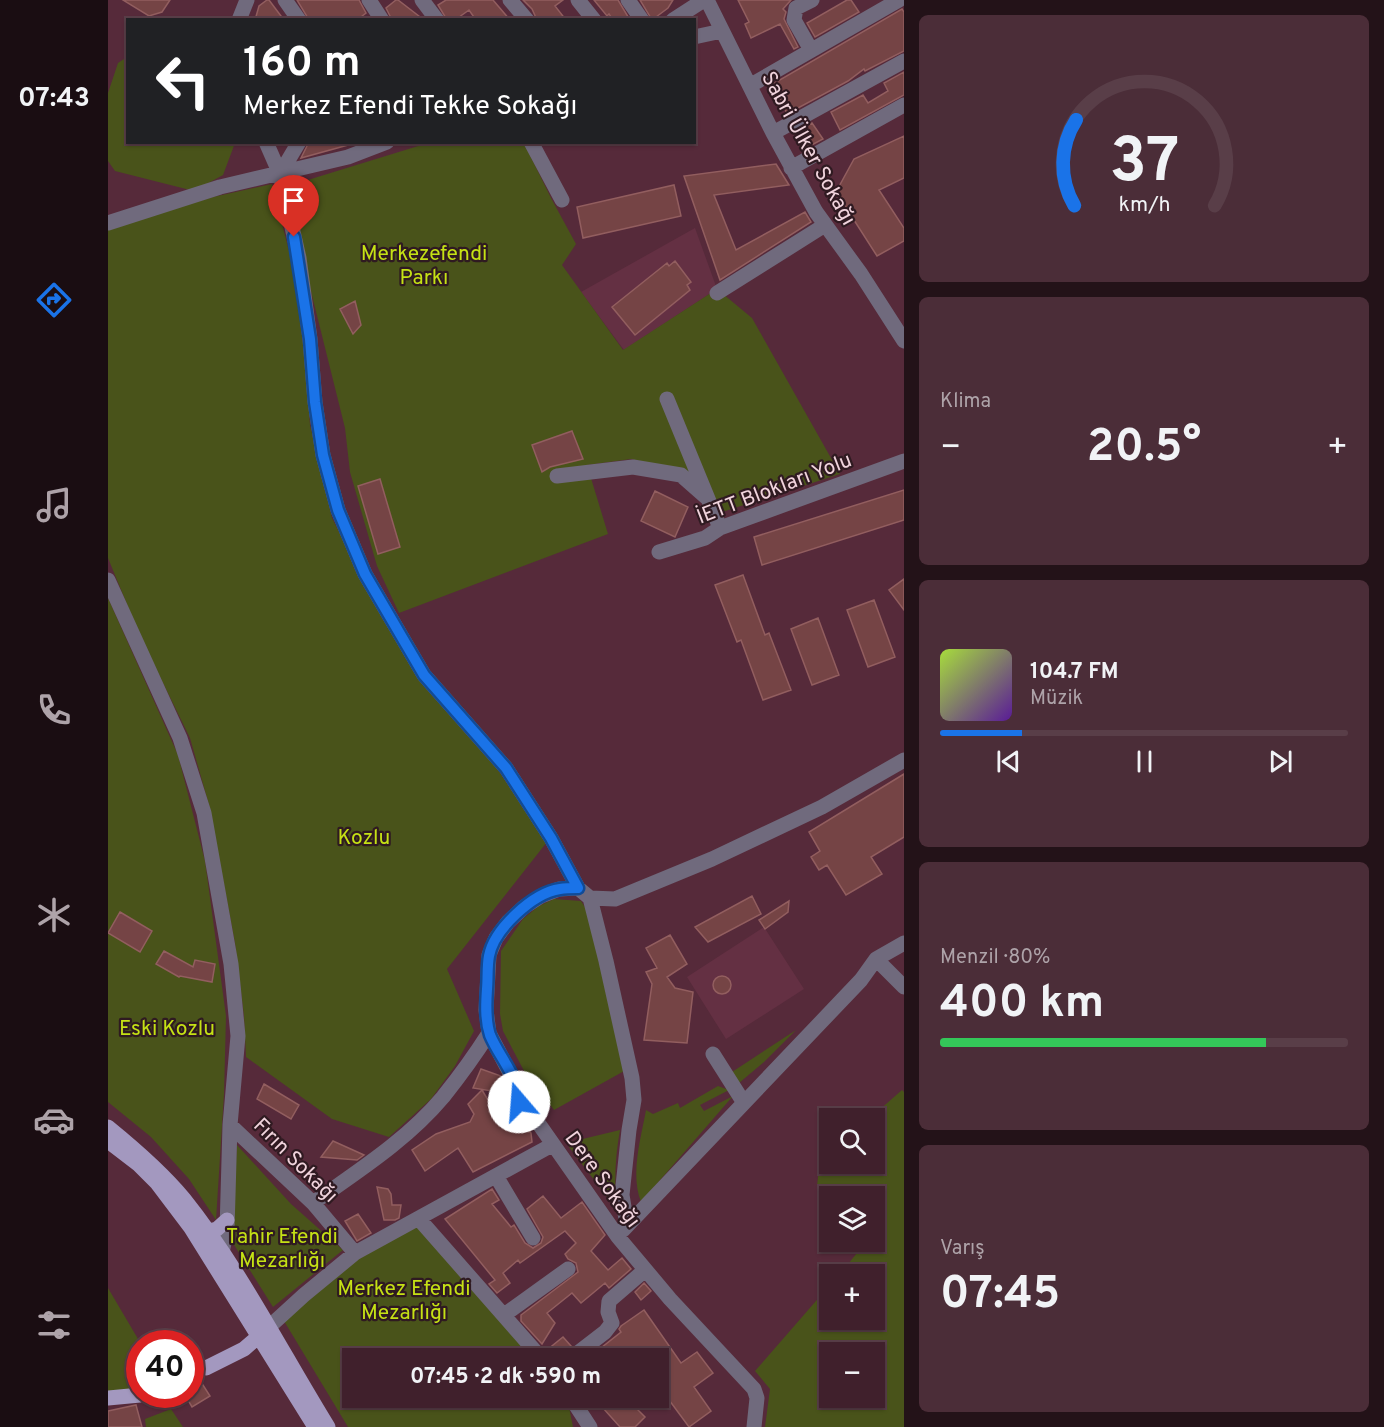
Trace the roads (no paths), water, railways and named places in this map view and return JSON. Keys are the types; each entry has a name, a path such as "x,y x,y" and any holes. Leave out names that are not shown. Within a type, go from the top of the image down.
{"main road":[{"path":"108,1127 159,1171 184,1198 207,1232 219,1259 264,1332 328,1427"},
{"path":"108,1141 138,1164 157,1184 191,1228 219,1259"},
{"path":"207,1232 217,1230 227,1220"},
{"path":"204,1370 244,1349 264,1332"},
{"path":"264,1332 315,1427"},
{"path":"108,1398 126,1396"}],"street":[{"path":"240,18 247,0"},
{"path":"285,0 298,18"},
{"path":"369,0 381,18"},
{"path":"510,0 525,18"},
{"path":"578,0 592,18"},
{"path":"628,0 641,18"},
{"path":"676,18 705,0"},
{"name":"Sabri Ülker Sokağı","path":"705,0 791,168 825,225 861,274 904,341"},
{"path":"811,50 794,20 796,8 812,0"},
{"path":"751,86 899,0"},
{"path":"427,2 436,18"},
{"path":"696,37 722,31"},
{"path":"773,133 904,61"},
{"path":"791,168 904,105"},
{"path":"267,144 280,174 299,258 323,455 338,510 365,574 424,675 506,768 584,893 609,971 632,1078 634,1100 622,1195 622,1231"},
{"path":"280,174 298,144"},
{"path":"108,223 220,187 348,158 382,144"},
{"path":"532,144 562,200"},
{"path":"717,293 825,225"},
{"path":"667,399 720,528"},
{"name":"İETT Blokları Yolu","path":"659,552 705,538 720,528 904,461"},
{"path":"557,476 633,466 681,476 706,497"},
{"path":"108,580 180,738 204,813 231,964 238,1036 230,1125 227,1220 219,1259"},
{"path":"313,1203 384,1151 442,1098 489,1033 486,1010 489,955 496,938 508,922 541,896 559,889 615,899 712,859 822,807 904,760"},
{"path":"622,1231 861,980 876,959 904,943"},
{"path":"876,959 904,987"},
{"name":"Dere Sokağı","path":"489,1033 519,1090 522,1110 534,1118 552,1145 622,1231 645,1270 754,1389 757,1398 754,1427"},
{"path":"713,1054 744,1103"},
{"name":"Fırın Sokağı","path":"230,1125 313,1203 355,1253"},
{"path":"264,1332 355,1253 552,1145"},
{"path":"496,1176 533,1238"},
{"path":"419,1219 532,1348"},
{"path":"504,1315 568,1269"},
{"path":"584,1348 605,1332 612,1323 608,1312 609,1302 645,1270"},
{"path":"578,1408 590,1427"}],"park label":[{"name":"Merkezefendi Parkı","path":"424,265"},
{"name":"Kozlu","path":"364,837"},
{"name":"Eski Kozlu","path":"167,1028"},
{"name":"Tahir Efendi Mezarlığı","path":"282,1248"},
{"name":"Merkez Efendi Mezarlığı","path":"404,1300"}]}
